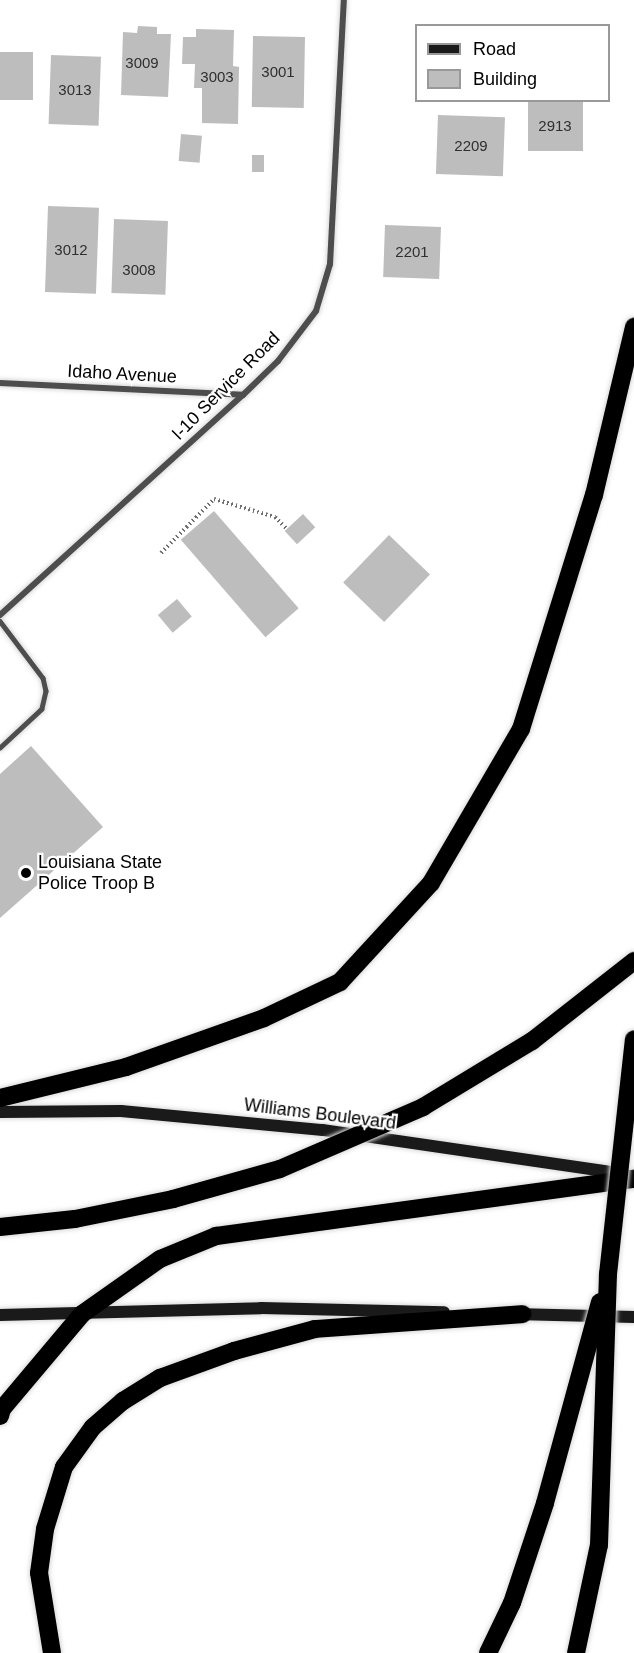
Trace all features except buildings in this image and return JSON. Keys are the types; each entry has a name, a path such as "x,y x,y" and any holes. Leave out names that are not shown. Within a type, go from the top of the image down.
{"highway":[{"path":"0,1098 126,1067 264,1018 340,982 431,883 521,729 594,495 634,327"},
{"path":"0,1227 75,1219 173,1199 280,1169 423,1107 532,1041 634,961"},
{"path":"576,1653 599,1545 608,1274 634,1039"},
{"path":"0,1416 2,1409 82,1314 160,1259 216,1236 634,1177"},
{"path":"488,1653 512,1603 545,1503 608,1274"},
{"path":"52,1653 39,1573 45,1529 64,1467 93,1427 123,1401 160,1378 234,1351 315,1329 522,1314"}],"main road":[{"name":"Williams Boulevard","path":"0,1112 121,1112 323,1130 634,1177"},
{"path":"0,1315 261,1308 634,1317"}],"street":[{"name":"I-10 Service Road","path":"0,615 243,395 278,361 316,311 330,264 344,0"},
{"name":"Idaho Avenue","path":"0,383 243,395"}],"lane":[{"path":"0,621 43,678 46,691 42,709 0,748"}],"path":[{"path":"161,553 214,499 275,517 286,528"}],"place":[{"name":"Louisiana State Police Troop B","path":"26,873"}]}
